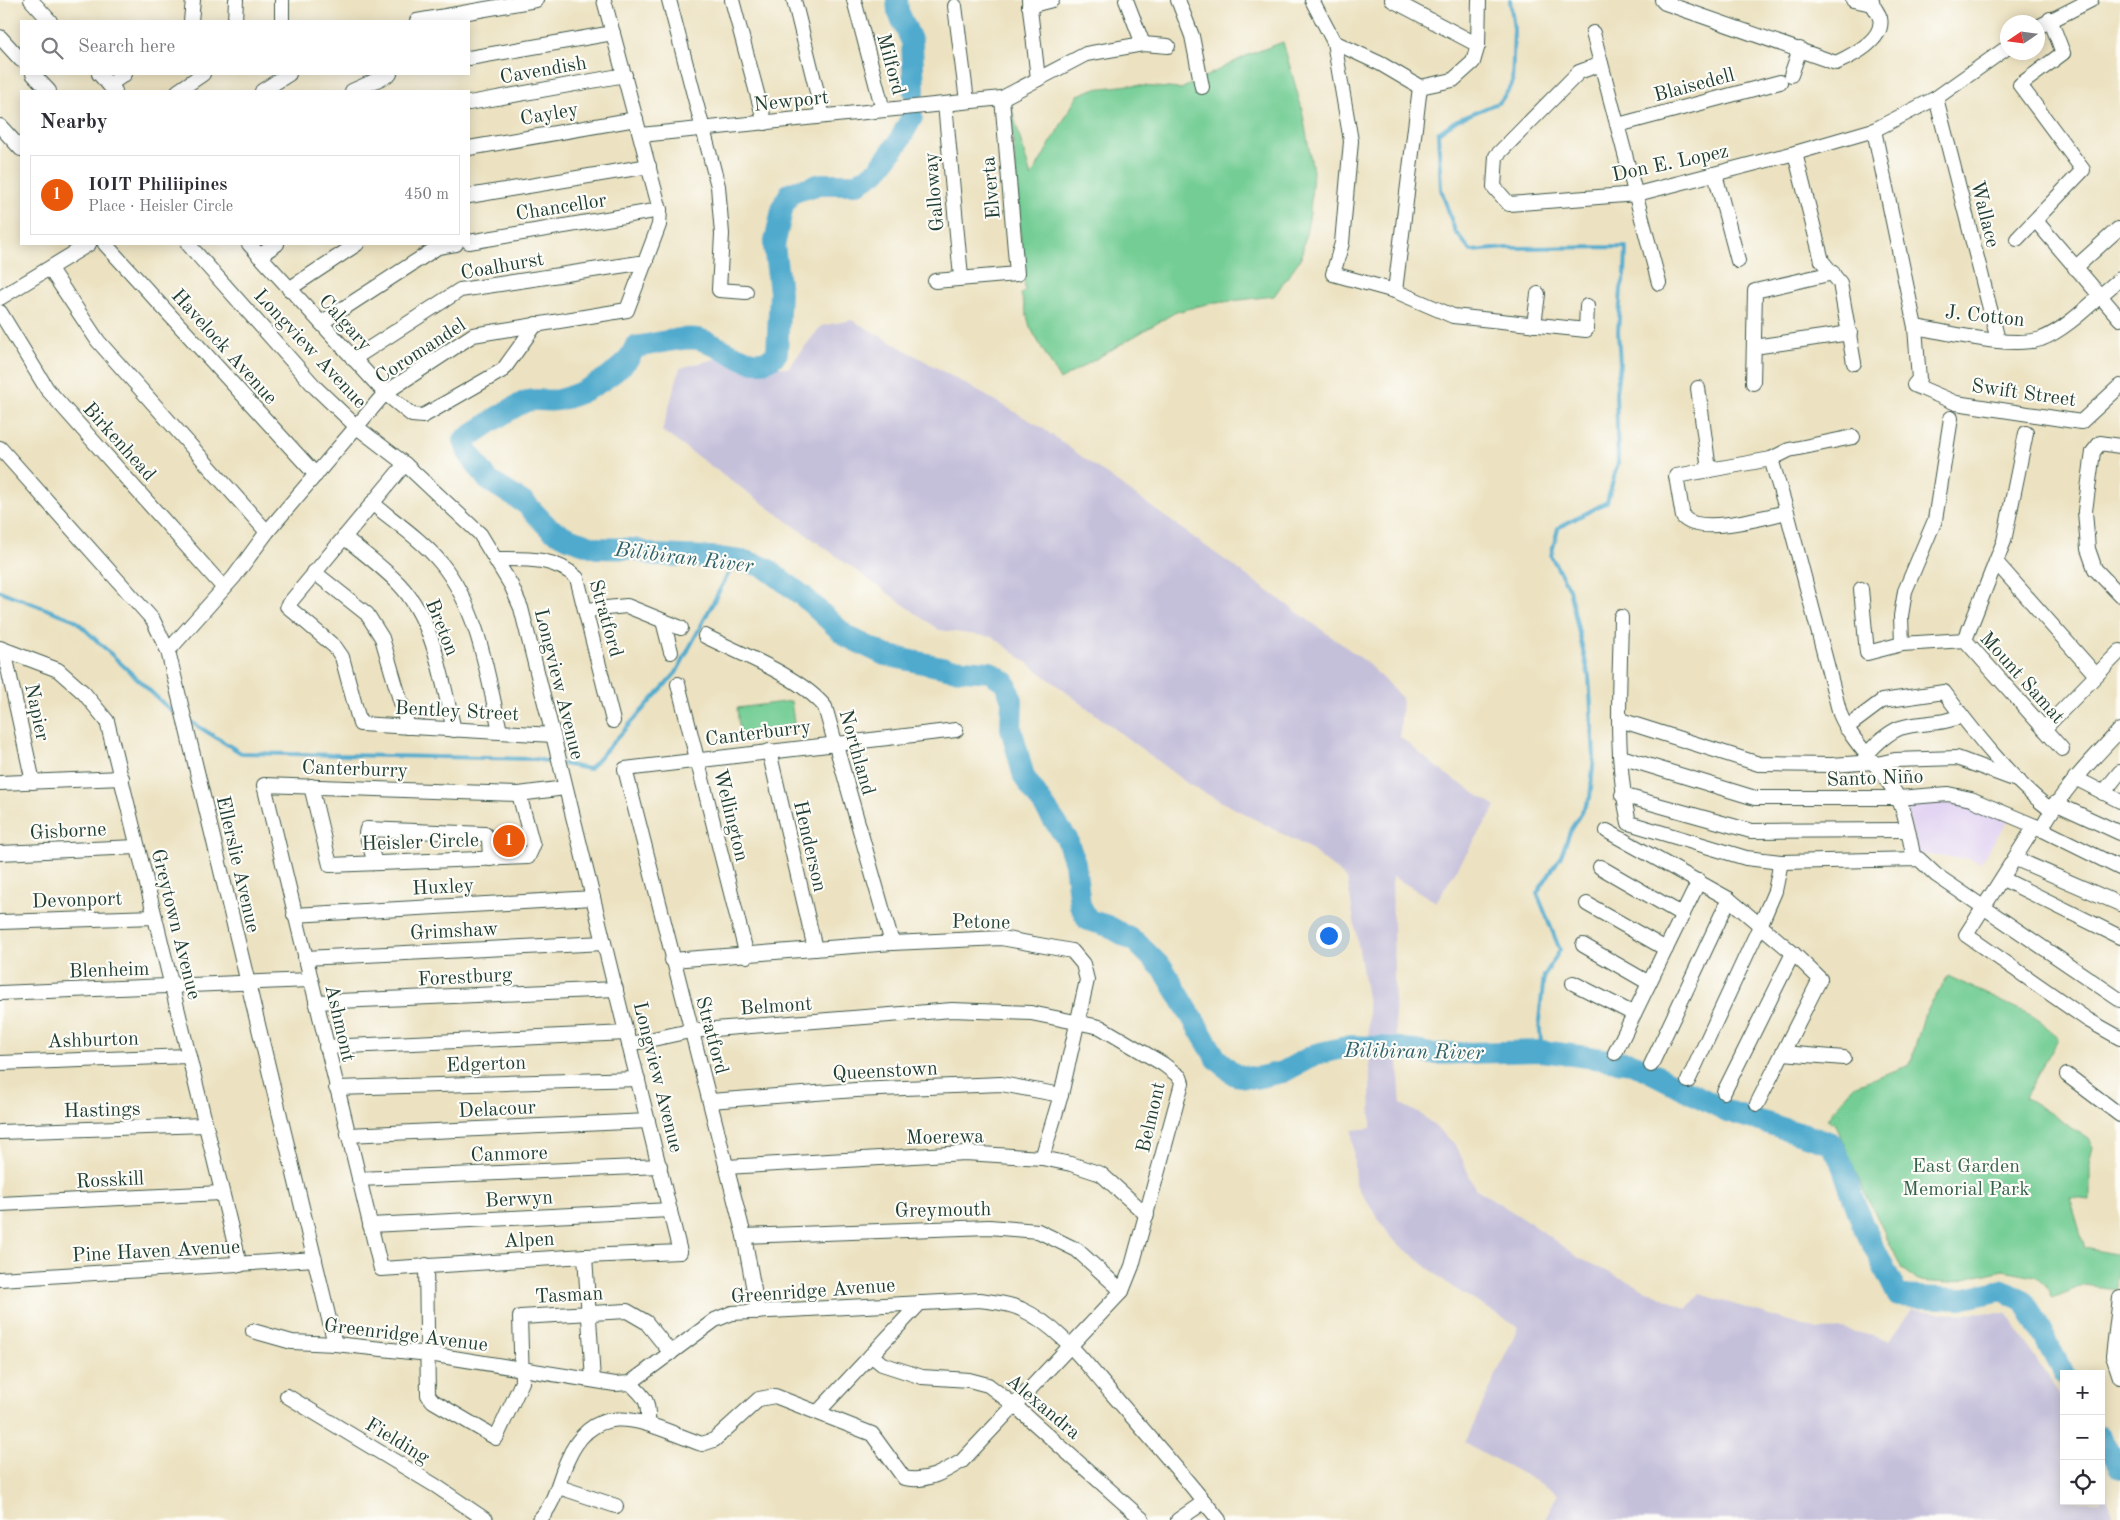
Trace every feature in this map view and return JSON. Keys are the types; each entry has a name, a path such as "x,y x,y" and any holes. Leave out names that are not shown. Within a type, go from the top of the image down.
{"street":[{"path":"31,0 49,20"},
{"path":"191,20 192,0"},
{"path":"235,20 236,0"},
{"path":"282,0 282,20"},
{"path":"423,20 536,0"},
{"name":"Coromandel","path":"168,651 358,428 385,393 473,335 627,310 659,225 660,210 604,0"},
{"path":"668,0 704,128 718,186 722,234 719,290 746,292"},
{"path":"732,0 765,123"},
{"path":"794,0 823,116"},
{"name":"Milford","path":"854,0 883,110"},
{"path":"1038,79 1029,3 1052,0"},
{"path":"1126,0 1143,44"},
{"path":"1178,0 1192,36 1202,88"},
{"path":"1312,0 1334,42 1352,141 1342,243 1333,274 1395,292 1452,316 1586,330 1587,306"},
{"path":"1392,0 1478,45"},
{"path":"1334,42 1381,64 1420,87 1453,80 1473,62 1478,45 1479,0"},
{"path":"1662,0 1665,4 1836,63 1860,53 1879,29 1880,18 1872,2 1853,0"},
{"path":"2045,22 2091,0"},
{"path":"955,6 968,102"},
{"path":"2017,239 2082,170 2020,85 2063,53 2050,19"},
{"path":"470,58 613,33"},
{"path":"1593,33 1659,283"},
{"path":"0,37 20,59"},
{"path":"1002,98 1086,54 1143,44 1168,46"},
{"name":"Blaisedell","path":"1618,125 1785,78 1800,49"},
{"name":"Don E. Lopez","path":"1601,64 1579,72 1496,156 1494,187 1509,204 1637,194 1795,153 1874,130 1936,98 2000,53"},
{"path":"34,75 48,90"},
{"path":"100,75 112,88 124,75"},
{"path":"179,90 202,75"},
{"path":"263,90 285,75"},
{"path":"354,90 388,75"},
{"name":"Cavendish","path":"470,103 625,76"},
{"path":"1395,292 1420,87"},
{"name":"Newport","path":"641,135 1002,98"},
{"name":"Elverta","path":"961,277 1017,274 1002,98"},
{"name":"Wallace","path":"1936,98 1998,340"},
{"name":"Galloway","path":"945,104 961,277"},
{"name":"Cayley","path":"470,148 636,118"},
{"path":"0,126 20,148"},
{"path":"1874,130 1915,327"},
{"path":"1795,153 1822,261 1840,283 1854,364"},
{"path":"470,196 649,166"},
{"path":"1716,174 1738,261"},
{"name":"Chancellor","path":"470,242 660,210"},
{"path":"2036,221 2120,319"},
{"path":"2075,268 2118,229"},
{"path":"0,298 88,245"},
{"name":"Havelock Avenue","path":"106,245 316,475"},
{"name":"Longview Avenue","path":"189,245 316,388 358,428 406,464 480,534 497,559 521,608 680,1252"},
{"name":"Calgary","path":"250,245 385,393 412,416 423,416 503,370 536,324"},
{"path":"259,256 276,245"},
{"path":"289,289 355,245"},
{"path":"321,323 438,247 450,245"},
{"name":"Coalhurst","path":"353,359 460,290 646,262"},
{"path":"50,269 98,341 268,532"},
{"path":"1753,383 1754,291 1833,273"},
{"path":"935,280 961,277"},
{"name":"J. Cotton","path":"1915,327 2019,343 2040,339 2059,329 2120,279"},
{"path":"1534,325 1538,294"},
{"name":"Birkenhead","path":"0,312 47,388 224,587"},
{"name":"Swift Street","path":"1915,327 1919,379 1914,385 1956,403 2081,422 2120,386"},
{"path":"1754,347 1850,333"},
{"path":"1698,388 1709,470"},
{"path":"1902,644 1901,616 1905,591 1935,520 1950,418"},
{"path":"1965,640 2004,541 2026,433"},
{"path":"1787,512 1722,525 1694,525 1683,517 1676,476 1771,459 1789,450 1853,437"},
{"path":"2120,446 2100,443 2093,452 2085,511 2088,549 2095,569 2120,595"},
{"name":"Ellerslie Avenue","path":"0,448 153,620 168,651 335,1344"},
{"path":"1771,459 1787,512 1840,714 1846,728 1872,760 1898,798 1914,859"},
{"path":"406,464 314,572 367,614 382,638 390,658 408,727"},
{"path":"372,503 413,536 440,562 455,583 467,605 483,657 500,731"},
{"name":"Breton","path":"344,537 399,584 422,618 432,645 454,730"},
{"name":"Stratford","path":"497,559 541,559 571,572 577,578 613,721"},
{"path":"1996,562 2096,675"},
{"name":"Bentley Street","path":"314,572 286,606 335,646 342,657 360,724 553,735"},
{"name":"Mount Samat","path":"1861,589 1867,653 1902,644 1965,640 2062,749"},
{"path":"586,610 627,606 681,628"},
{"path":"1622,617 1620,720 1622,795 1628,823 1746,858 1781,862 1919,860 1936,876 2120,1000"},
{"path":"663,621 670,652"},
{"name":"Northland","path":"705,636 795,682 816,696 825,707 892,943"},
{"name":"Greytown Avenue","path":"2,649 58,670 84,693 107,721 240,1265"},
{"name":"Napier","path":"2,649 33,782"},
{"path":"2044,729 2120,651"},
{"name":"Wellington","path":"678,684 746,956"},
{"path":"1846,728 1882,701 1944,692 1961,715 2032,796 2120,833"},
{"path":"1872,760 1882,739 1901,728 1952,720 1961,715"},
{"path":"1620,720 1759,764 1832,766 1872,760 1957,758 2020,782"},
{"name":"Canterburry","path":"625,769 697,759 956,730"},
{"path":"2120,730 2075,778 2053,806 1966,935 2088,1020 2120,1038"},
{"name":"Henderson","path":"769,751 815,949"},
{"name":"Santo Niño","path":"1621,757 1755,798 1898,798 1948,794 1971,799 2038,828 2120,868"},
{"name":"Stratford","path":"625,769 690,1031 710,1101 744,1236 758,1312"},
{"path":"2103,794 2120,772"},
{"path":"0,783 122,778"},
{"path":"2075,778 2120,802"},
{"name":"Canterburry","path":"264,785 519,794 565,788"},
{"name":"Ashmont","path":"264,785 381,1269"},
{"name":"Heisler Circle","path":"311,786 330,865 528,857 533,846 519,794"},
{"path":"1622,795 1751,831 1907,830"},
{"path":"375,863 366,833 367,829 485,834 489,839 490,858"},
{"path":"1608,831 1729,899 1793,953 1820,979 1758,1104"},
{"name":"Gisborne","path":"0,854 138,847"},
{"path":"2016,859 2120,904"},
{"path":"1688,1081 1760,926 1774,892 1781,862"},
{"path":"1600,867 1683,915"},
{"path":"2003,878 2120,938"},
{"path":"1615,1053 1699,881"},
{"name":"Huxley","path":"294,915 593,898"},
{"path":"1652,1065 1729,899"},
{"path":"1587,904 1666,949"},
{"name":"Devonport","path":"0,922 155,916"},
{"name":"Petone","path":"672,960 746,956 892,943 1001,938 1072,951 1083,964 1087,980 1080,1022 1042,1158"},
{"name":"Grimshaw","path":"305,958 604,943"},
{"path":"1583,945 1649,983"},
{"path":"1724,1092 1793,953"},
{"name":"Blenheim","path":"0,993 310,980"},
{"path":"1573,983 1634,1014"},
{"name":"Forestburg","path":"316,1002 616,989"},
{"name":"Belmont","path":"326,1047 628,1038 690,1031 952,1010 1031,1013 1100,1027 1163,1064 1180,1077 1182,1083 1147,1215 1132,1266 1122,1291 962,1461 938,1475 914,1480 904,1478 872,1434 775,1396 758,1399 714,1440 702,1444 633,1419 602,1423 587,1432 567,1461 559,1487 539,1520"},
{"path":"1783,1053 1844,1058"},
{"name":"Ashburton","path":"0,1063 188,1056"},
{"path":"2067,1076 2120,1115"},
{"name":"Edgerton","path":"336,1088 638,1079"},
{"name":"Queenstown","path":"710,1101 856,1090 1001,1084 1061,1095"},
{"name":"Delacour","path":"348,1135 648,1121"},
{"name":"Hastings","path":"0,1132 205,1125"},
{"name":"Moerewa","path":"726,1167 965,1153 1042,1158 1071,1164 1101,1174 1147,1215"},
{"name":"Canmore","path":"359,1179 660,1166"},
{"name":"Rosskill","path":"0,1204 221,1193"},
{"name":"Berwyn","path":"370,1225 670,1210"},
{"name":"Greymouth","path":"744,1236 989,1227 1038,1231 1077,1250 1122,1291"},
{"name":"Alpen","path":"381,1269 680,1252"},
{"path":"586,1256 593,1380"},
{"name":"Pine Haven Avenue","path":"0,1279 315,1259"},
{"name":"Tasman","path":"426,1265 429,1354 428,1395 433,1401 496,1438 522,1382 520,1317 627,1311 636,1314 646,1322 671,1353"},
{"path":"2120,1298 2113,1356 2120,1378"},
{"name":"Greenridge Avenue","path":"253,1331 292,1342 335,1344 429,1354 614,1384 630,1383 715,1320 732,1313 980,1300 1021,1309 1046,1325 1071,1347 1218,1520"},
{"path":"818,1412 920,1303"},
{"name":"Alexandra","path":"871,1355 882,1364 922,1377 969,1380 988,1384 1143,1520"},
{"path":"630,1383 645,1398 649,1407 648,1423"},
{"name":"Fielding","path":"287,1396 436,1486 486,1520"},
{"path":"559,1487 616,1506"},
{"path":"1178,1520 1204,1502"}],"shaded area":[{"path":"852,320 1038,425 1365,661 1402,698 1400,737 1440,770 1496,807 1436,902 1392,876 1395,1018 1401,1104 1422,1115 1456,1145 1475,1188 1532,1224 1579,1258 1687,1309 1700,1294 1819,1330 1844,1329 1889,1340 1912,1309 1949,1314 2007,1313 2060,1397 2060,1505 2105,1505 2105,1494 2115,1520 1544,1520 1558,1493 1465,1443 1518,1327 1452,1287 1392,1239 1355,1184 1352,1130 1371,1128 1368,1004 1347,879 1309,848 1188,784 993,637 939,630 662,431 680,368 719,358 788,368 821,326"},
{"path":"1947,803 1970,806 2008,821 1980,863 1971,859 1917,854 1906,805"}],"green space":[{"path":"1283,42 1302,109 1313,171 1310,214 1301,258 1274,296 1207,304 1176,312 1060,380 1030,327 1021,294 1025,291 1010,103 1031,177 1078,95 1093,89 1129,85 1181,89 1248,55"},
{"path":"791,701 795,730 740,737 737,708"},
{"name":"East Garden Memorial Park","path":"1948,976 2039,1019 2058,1039 2025,1097 2089,1139 2094,1147 2090,1163 2090,1200 2070,1198 2085,1248 2119,1255 2116,1289 2084,1285 2053,1298 2049,1290 2035,1276 2003,1270 1947,1283 1918,1281 1902,1269 1859,1180 1836,1125 1827,1119 1853,1086 1910,1065 1924,1016"}],"waterway":[{"name":"Bilibiran River","path":"897,0 898,11 912,42 914,91"},
{"path":"1510,0 1514,29 1512,85 1500,102 1457,120 1438,133 1441,189 1455,231 1471,251 1507,248 1626,247 1625,276 1621,289 1618,332 1620,364 1616,392 1618,463 1607,502 1558,528 1551,556 1569,589 1589,677 1594,756 1590,798 1571,829 1561,856 1537,893 1560,950 1544,976 1539,1021 1542,1051"},
{"name":"Bilibiran River","path":"912,117 898,143 877,171 857,184 821,184 790,193 783,206 774,246 780,292 777,353 769,360 759,362 748,361 706,342 691,338 635,347 623,365 591,387 558,400 535,400 519,404 464,440 468,452 488,480 526,504 549,528 568,538 597,548 634,549 655,555 711,557 749,562 766,568 803,596 846,636 885,655 951,669 990,672 1005,682 1012,700 1011,728 1024,777 1067,839 1075,863 1080,905 1088,920 1108,926 1136,942 1164,970 1216,1058 1235,1075 1255,1078 1283,1072 1316,1054 1351,1046 1400,1048 1431,1054 1542,1051 1632,1063 1727,1111 1831,1143 1841,1162 1862,1223 1898,1296 1960,1299 2003,1290 2025,1301 2062,1370"},
{"path":"563,764 589,769 676,673 735,561"},
{"path":"0,591 75,620 167,707 178,714"},
{"path":"188,720 241,753 535,759 557,763"},
{"name":"Bilibiran River","path":"2105,1444 2120,1468"}],"place":[{"name":"IOIT Philiipines","path":"509,841"}]}
